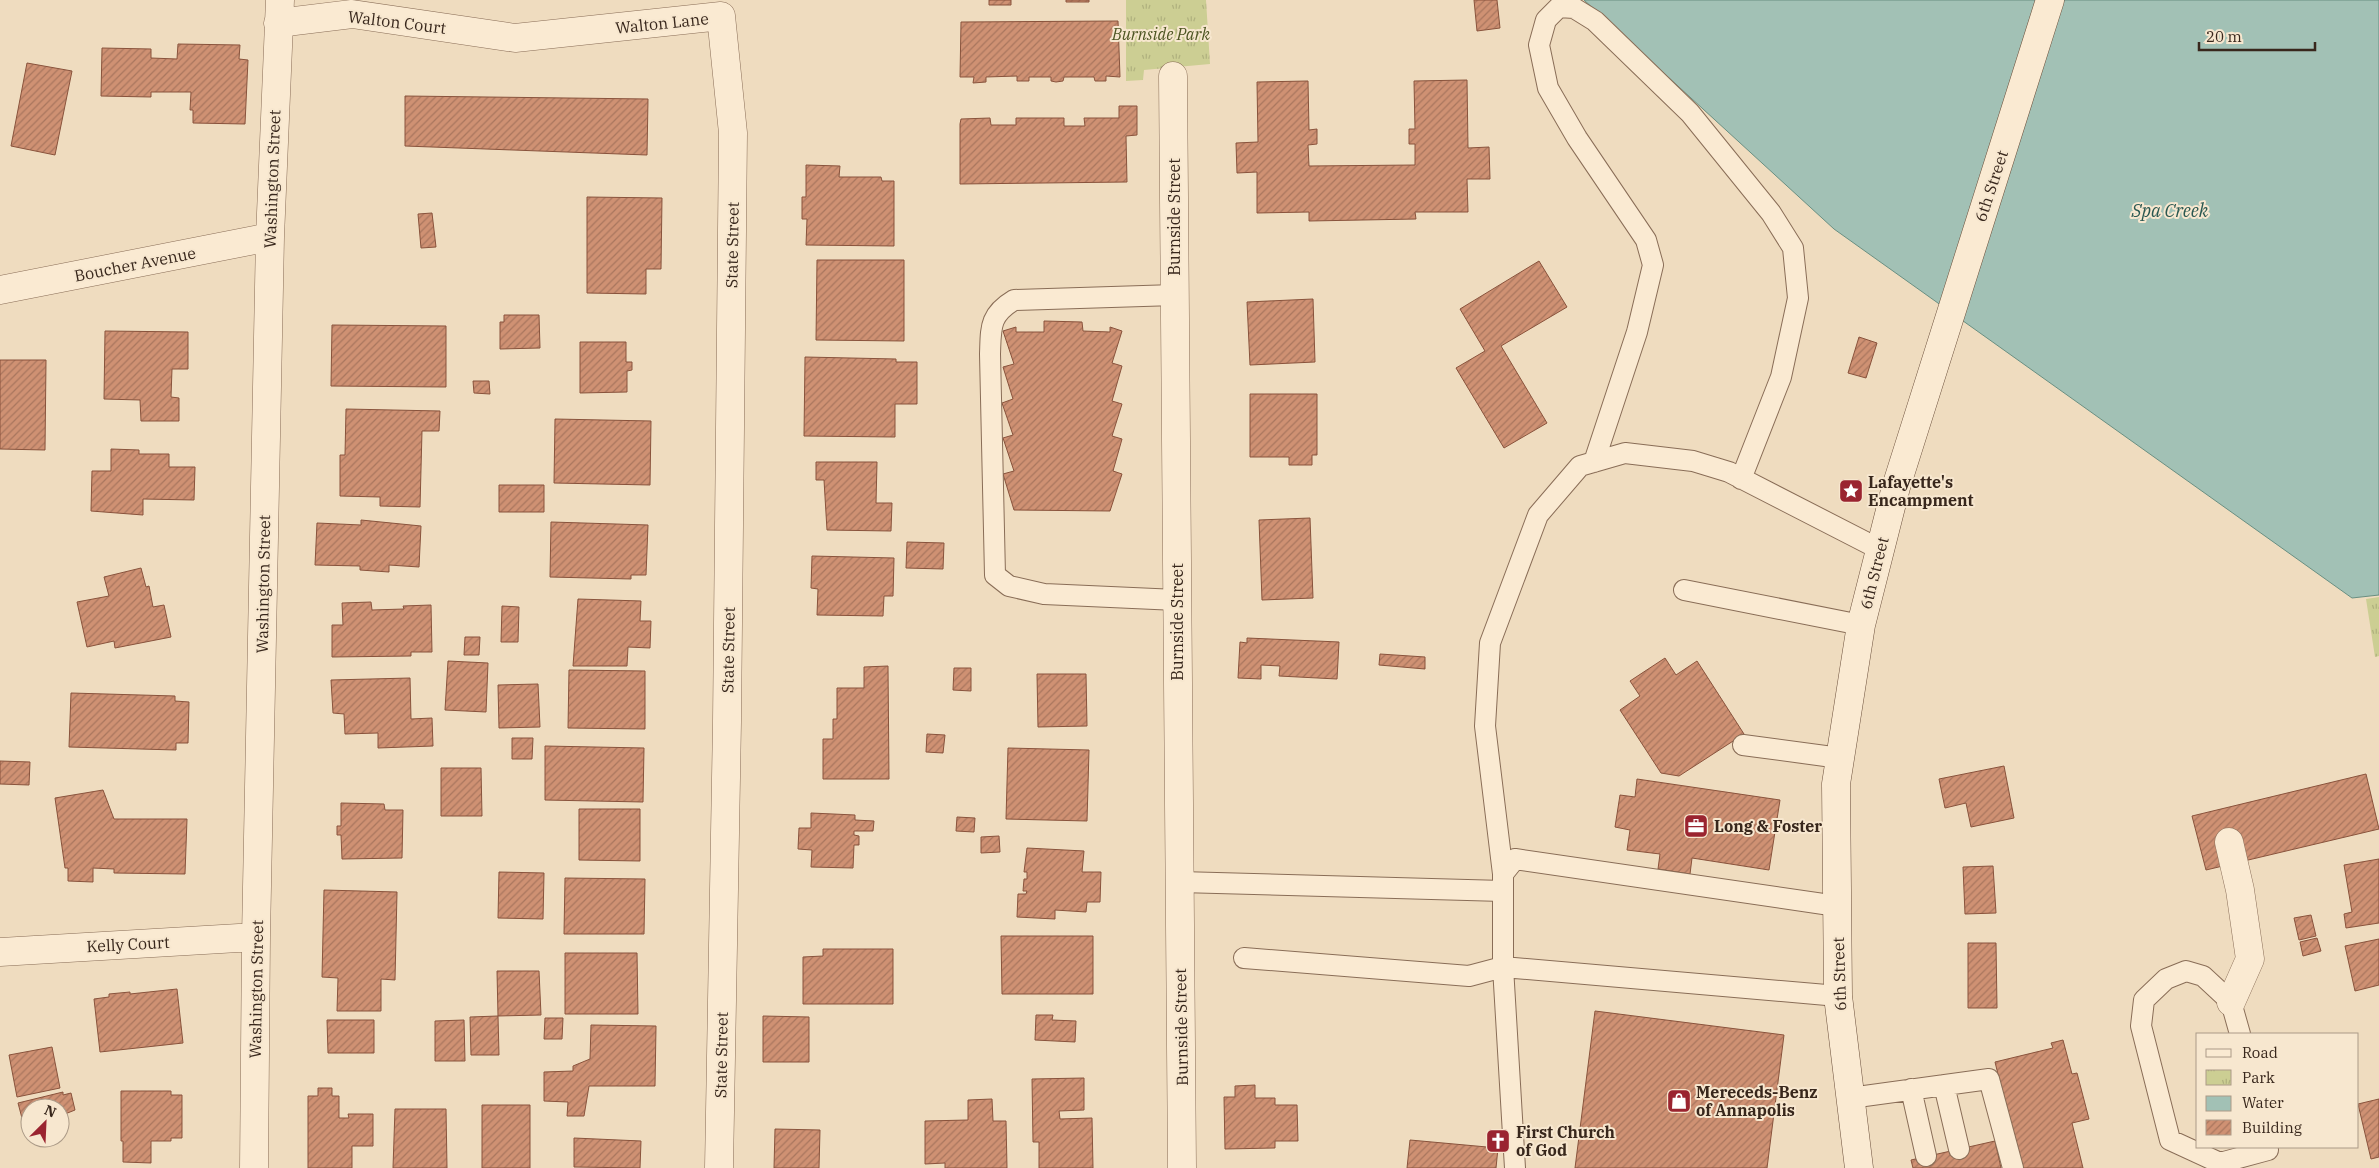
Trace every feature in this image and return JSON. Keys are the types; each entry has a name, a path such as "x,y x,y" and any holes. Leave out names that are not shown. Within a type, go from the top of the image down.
{"street":[{"name":"6th Street","path":"1859,1168 1838,996 1836,784 1840,758 1862,625 1879,549 1896,487 2050,0"},
{"name":"Walton Court","path":"279,12 352,14 515,38"},
{"name":"Washington Street","path":"254,1168 256,937 270,237 279,12"},
{"name":"Walton Lane","path":"515,38 721,16 733,133"},
{"name":"Burnside Street","path":"1173,76 1182,1168"},
{"name":"State Street","path":"719,1168 727,742 733,133"},
{"name":"Boucher Avenue","path":"0,290 270,237"},
{"path":"2229,842 2240,890 2250,959 2231,1002"},
{"name":"Kelly Court","path":"0,952 256,937"}],"lane":[{"path":"1594,462 1637,332 1653,265 1646,240 1578,138 1548,88 1539,45 1546,20 1559,7 1574,8 1595,21 1690,112 1771,213 1793,248 1798,298 1782,368 1741,479"},
{"path":"1175,295 1014,300 1002,308 992,322 990,354 995,575 1009,586 1044,594 1177,600"},
{"path":"1515,1168 1503,967 1503,882 1485,726 1490,643 1538,515 1580,466 1625,454 1693,461 1729,472 1879,549"},
{"path":"1684,590 1862,625"},
{"path":"1743,745 1840,758"},
{"path":"1503,882 1515,859 1838,906"},
{"path":"1180,882 1503,882"},
{"path":"1244,958 1469,976 1503,967 1838,996"},
{"path":"2240,1033 2231,1002 2203,976 2186,971 2166,979 2144,1000 2141,1026 2170,1140 2221,1166 2267,1148"},
{"path":"1850,1098 1989,1079 2013,1168"},
{"path":"1944,1085 1959,1149"},
{"path":"1910,1089 1926,1156"}],"green space":[{"name":"Burnside Park","path":"1126,0 1206,0 1210,64 1144,70 1143,80 1126,81"},
{"path":"2379,597 2379,656 2375,657 2366,599"}],"water":[{"name":"Spa Creek","path":"1584,0 2379,0 2379,595 2352,598 1834,229"}],"building":[{"path":"989,0 1011,0 1011,5 989,5"},
{"path":"1066,0 1089,0 1089,2 1066,2"},
{"path":"1474,0 1497,0 1500,28 1477,31"},
{"path":"1118,21 1120,77 1106,76 1106,81 1095,81 1094,77 1064,77 1063,81 1056,82 1051,81 1051,77 1029,77 1029,81 1017,81 1017,76 986,77 986,82 973,83 974,77 960,77 961,22"},
{"path":"178,44 240,45 239,59 248,60 245,124 193,123 193,110 190,110 191,92 151,92 151,97 101,96 102,48 151,49 151,58 177,59"},
{"path":"27,63 72,71 55,155 11,146"},
{"path":"1467,80 1468,148 1489,147 1490,179 1467,179 1468,212 1415,212 1416,219 1309,221 1309,212 1257,213 1257,172 1237,173 1236,143 1258,142 1257,82 1308,81 1309,130 1317,129 1317,144 1308,145 1309,166 1415,165 1415,144 1409,144 1409,129 1415,129 1414,81"},
{"path":"405,96 648,99 647,155 405,146"},
{"path":"1119,106 1137,106 1137,135 1126,136 1127,182 960,184 961,119 990,118 991,125 1016,125 1016,118 1064,118 1064,126 1085,126 1084,118 1119,118"},
{"path":"806,165 840,166 839,177 881,177 882,181 894,181 894,246 806,245 807,219 802,219 802,197 806,197"},
{"path":"587,197 662,198 661,269 646,269 646,294 587,293"},
{"path":"432,213 436,247 421,248 418,214"},
{"path":"817,260 904,260 904,341 816,340"},
{"path":"1539,261 1567,307 1501,346 1547,423 1504,448 1456,368 1485,351 1460,309"},
{"path":"1313,299 1315,362 1250,365 1247,302"},
{"path":"504,315 539,315 540,348 500,349 500,322 504,322"},
{"path":"1044,321 1082,322 1083,331 1110,332 1110,327 1122,331 1112,363 1122,366 1112,401 1122,404 1112,436 1122,439 1113,471 1122,474 1110,511 1014,510 1003,474 1014,471 1003,438 1013,435 1002,403 1013,399 1003,367 1014,364 1003,331 1016,327 1016,332 1044,332"},
{"path":"332,325 446,326 446,387 331,386"},
{"path":"105,331 188,332 188,369 172,369 171,397 179,398 179,421 141,421 140,400 104,399"},
{"path":"1859,337 1877,343 1866,378 1848,373"},
{"path":"580,342 626,342 626,362 632,362 632,370 627,371 627,392 580,393"},
{"path":"805,357 896,359 896,362 917,362 917,404 895,404 895,437 804,436"},
{"path":"0,360 46,360 45,450 0,449"},
{"path":"473,381 489,381 490,394 474,393"},
{"path":"1250,394 1317,394 1317,455 1312,455 1312,465 1289,465 1289,457 1250,457"},
{"path":"346,409 440,411 439,431 422,431 420,507 380,506 380,497 340,496 340,455 345,455"},
{"path":"555,419 651,421 650,485 554,483"},
{"path":"111,449 139,450 139,454 169,454 169,467 195,467 194,500 143,499 143,515 91,511 92,471 111,471"},
{"path":"816,462 877,462 876,503 892,503 891,531 827,530 824,480 816,480"},
{"path":"499,485 544,485 544,512 499,512"},
{"path":"1310,518 1313,598 1262,600 1259,520"},
{"path":"361,520 421,526 419,567 389,565 389,572 360,570 360,566 315,565 317,523 361,525"},
{"path":"551,522 648,525 646,575 631,575 631,579 550,577"},
{"path":"907,542 944,543 943,569 906,568"},
{"path":"812,556 894,558 893,596 884,596 883,616 817,615 818,589 811,588"},
{"path":"141,568 146,587 149,586 153,607 164,605 171,637 115,648 114,641 87,647 77,602 109,596 104,577"},
{"path":"578,599 641,601 640,621 651,621 650,648 628,647 627,666 573,666"},
{"path":"371,602 372,610 404,609 403,606 431,605 432,652 411,652 411,656 332,657 332,625 343,625 342,603"},
{"path":"502,606 519,607 518,642 501,642"},
{"path":"465,637 480,637 479,655 464,655"},
{"path":"1247,638 1339,642 1337,679 1279,676 1280,666 1261,665 1261,679 1238,678 1240,642 1247,643"},
{"path":"1380,654 1425,657 1425,669 1379,665"},
{"path":"1665,658 1676,675 1697,661 1744,734 1679,776 1661,773 1620,710 1640,696 1630,681"},
{"path":"448,661 488,663 486,712 445,710"},
{"path":"888,666 889,779 823,779 823,739 833,739 833,719 837,719 837,688 864,688 864,667"},
{"path":"954,668 971,668 971,691 953,690"},
{"path":"569,670 645,671 645,729 568,728"},
{"path":"1037,674 1086,674 1087,726 1038,727"},
{"path":"410,678 411,719 432,718 433,746 378,748 378,733 345,734 344,714 333,713 331,680"},
{"path":"538,684 540,727 499,728 498,685"},
{"path":"71,693 175,696 175,701 189,702 188,743 176,743 176,750 69,747"},
{"path":"927,734 945,735 943,753 926,752"},
{"path":"512,738 533,738 532,759 512,759"},
{"path":"545,746 644,748 643,802 545,800"},
{"path":"1008,748 1089,750 1087,821 1006,819"},
{"path":"0,761 30,762 29,785 0,784"},
{"path":"2004,766 2014,818 1971,827 1966,803 1945,808 1939,779"},
{"path":"441,768 481,768 482,816 441,816"},
{"path":"2366,774 2379,829 2206,870 2192,816"},
{"name":"Long & Foster","path":"1637,779 1780,800 1769,870 1692,858 1690,874 1658,869 1660,854 1627,850 1630,830 1615,827 1620,795 1635,797"},
{"path":"103,790 114,819 187,819 185,874 114,873 114,869 93,868 93,882 68,881 68,868 65,868 55,798"},
{"path":"341,803 384,804 385,810 403,810 402,858 342,859 341,835 337,835 337,826 341,826"},
{"path":"579,809 640,809 640,861 579,860"},
{"path":"811,813 855,815 855,820 874,821 873,831 854,831 854,835 859,836 859,845 854,845 853,868 811,867 812,850 798,849 799,828 811,828"},
{"path":"957,817 975,818 974,832 956,831"},
{"path":"999,836 1000,852 981,853 981,837"},
{"path":"1027,848 1084,851 1082,872 1101,872 1100,902 1087,902 1086,912 1055,910 1055,919 1017,917 1018,894 1026,894 1027,891 1023,891 1024,879 1027,879 1027,872 1024,872"},
{"path":"2379,859 2379,923 2346,928 2344,914 2352,912 2344,865"},
{"path":"1993,866 1996,913 1965,914 1963,867"},
{"path":"499,872 544,873 543,919 498,918"},
{"path":"565,878 645,879 644,934 564,934"},
{"path":"324,890 397,892 395,980 381,979 381,1011 337,1011 338,978 322,977"},
{"path":"2311,915 2316,936 2299,940 2294,918"},
{"path":"1001,936 1093,936 1093,994 1002,994"},
{"path":"2317,938 2321,951 2303,956 2300,942"},
{"path":"2379,939 2379,985 2355,991 2345,946"},
{"path":"1968,943 1996,943 1997,1008 1968,1008"},
{"path":"823,949 893,949 893,1004 803,1004 803,957 823,956"},
{"path":"565,953 637,953 638,1014 565,1014"},
{"path":"497,971 539,971 541,1015 498,1016"},
{"path":"177,989 183,1043 100,1052 94,999 109,997 109,994 130,992 130,994"},
{"name":"Mereceds-Benz of Annapolis","path":"1595,1011 1784,1035 1767,1168 1575,1168"},
{"path":"1036,1015 1053,1015 1052,1020 1076,1021 1075,1042 1035,1040"},
{"path":"498,1016 499,1055 471,1055 470,1017"},
{"path":"763,1016 809,1017 809,1062 763,1062"},
{"path":"545,1018 563,1018 562,1039 544,1039"},
{"path":"327,1020 374,1020 374,1053 328,1053"},
{"path":"464,1020 465,1061 435,1061 435,1021"},
{"path":"591,1025 656,1026 655,1086 589,1086 584,1116 567,1116 568,1102 544,1101 544,1072 573,1071 573,1066 590,1059"},
{"path":"2063,1040 2072,1074 2077,1073 2089,1119 2072,1123 2083,1168 2021,1168 1995,1062 2053,1048 2051,1043"},
{"path":"52,1047 60,1088 17,1097 9,1055"},
{"path":"1084,1078 1084,1110 1059,1111 1060,1119 1092,1118 1093,1168 1039,1168 1039,1142 1033,1142 1032,1079"},
{"path":"1255,1085 1255,1098 1275,1098 1275,1105 1297,1105 1298,1141 1275,1141 1275,1148 1225,1149 1224,1097 1235,1097 1235,1086"},
{"path":"318,1088 332,1088 332,1096 339,1096 339,1118 349,1118 348,1114 373,1114 373,1146 352,1146 352,1168 308,1168 308,1096 318,1096"},
{"path":"121,1091 171,1091 171,1095 182,1095 182,1138 171,1138 171,1141 151,1141 151,1163 123,1162"},
{"path":"63,1092 63,1095 71,1093 75,1110 70,1112 70,1098 38,1098"},
{"path":"992,1099 993,1121 1006,1121 1007,1168 945,1168 945,1163 925,1164 925,1121 968,1120 968,1100"},
{"path":"2379,1099 2379,1157 2371,1159 2359,1104"},
{"path":"482,1105 530,1105 530,1168 482,1168"},
{"path":"395,1109 446,1109 447,1168 393,1168"},
{"path":"775,1129 820,1130 819,1168 774,1168"},
{"path":"574,1138 641,1141 640,1168 574,1167"},
{"path":"1410,1140 1498,1148 1496,1168 1407,1168"},
{"path":"1995,1141 2001,1168 1913,1168 1911,1160"}],"place":[{"name":"Lafayette's Encampment","path":"1851,491"},
{"name":"Long & Foster","path":"1696,826"},
{"name":"Mereceds-Benz of Annapolis","path":"1679,1101"},
{"name":"First Church of God","path":"1498,1141"}]}
